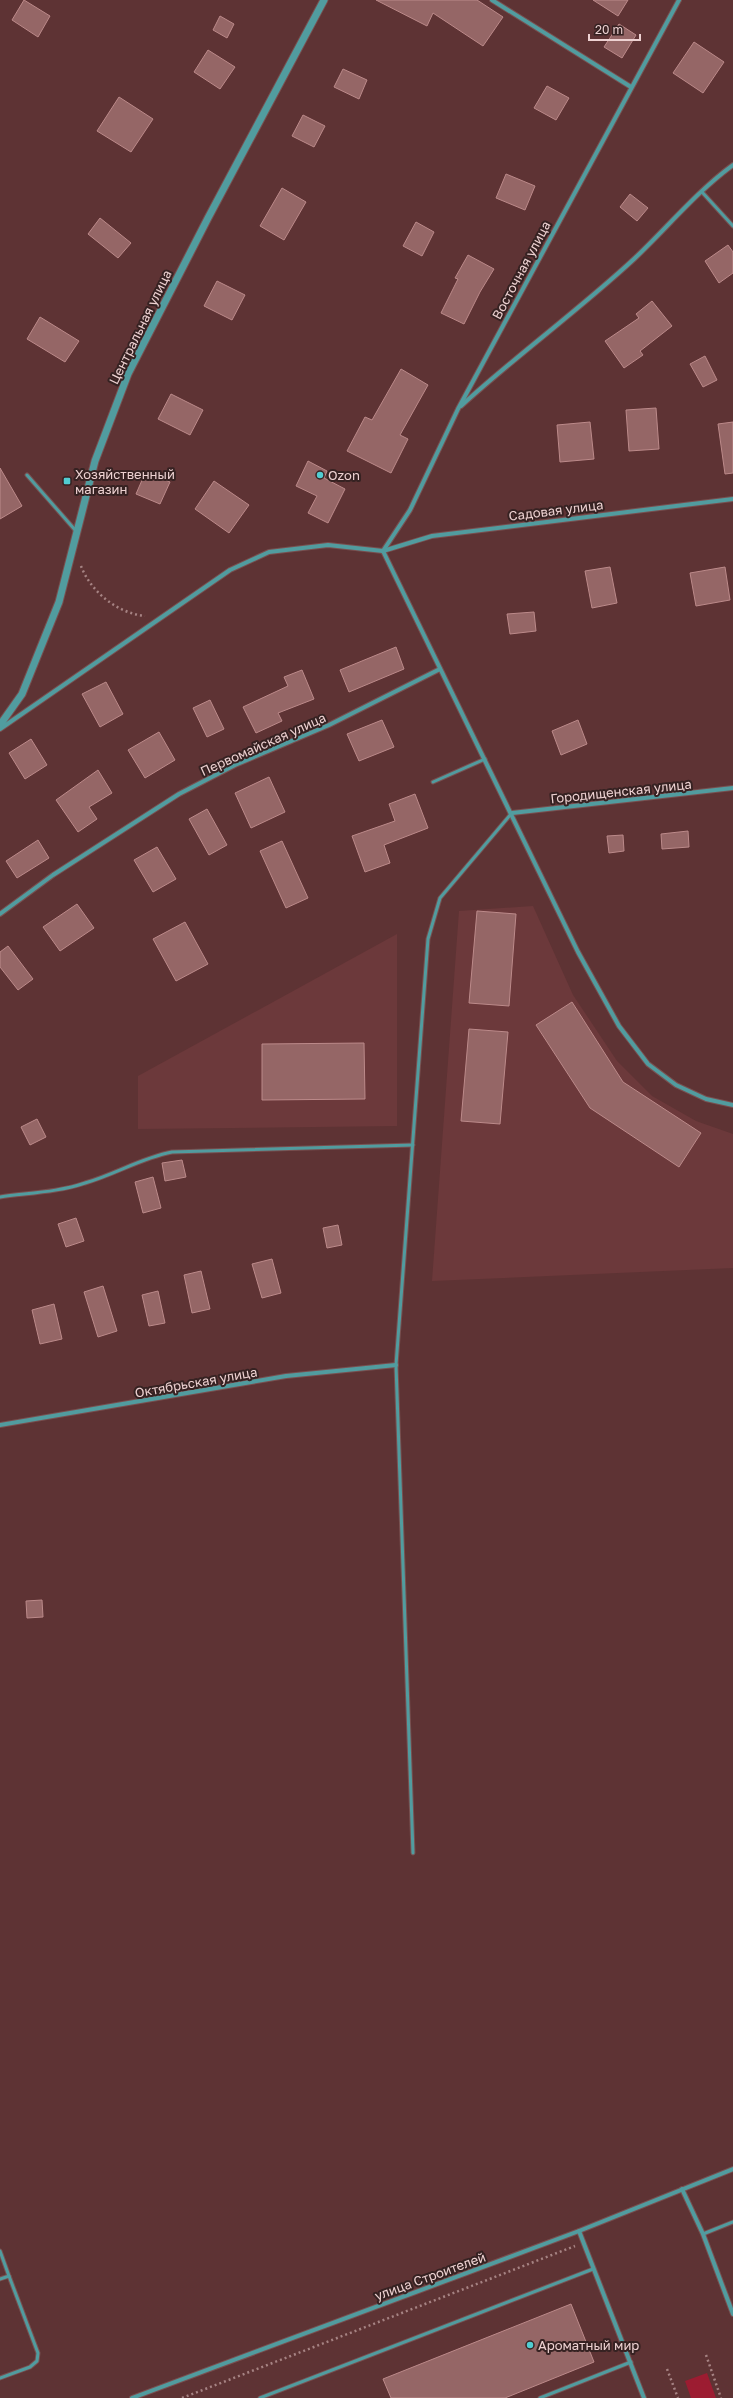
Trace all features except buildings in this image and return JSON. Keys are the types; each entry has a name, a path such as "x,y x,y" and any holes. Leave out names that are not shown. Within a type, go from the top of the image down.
{"street":[{"name":"Центральная улица","path":"0,725 22,694 59,602 95,461 128,374 208,218 324,0"},
{"path":"492,0 631,87"},
{"name":"Восточная улица","path":"383,551 410,510 458,409 678,0"},
{"path":"458,409 500,370 634,259 702,192 733,165"},
{"name":"Садовая улица","path":"383,551 432,536 733,499"},
{"path":"0,729 230,570 269,552 328,546 383,551 512,813 578,952 619,1026 648,1064 676,1085 706,1099 733,1105"},
{"name":"Первомайская улица","path":"0,914 53,875 179,794 235,765 329,725 440,668"},
{"name":"Городищенская улица","path":"512,813 733,788"},
{"name":"Октябрьская улица","path":"0,1425 286,1376 396,1365"},
{"name":"улица Строителей","path":"132,2398 579,2231 733,2169"},
{"path":"682,2189 703,2234 733,2314"},
{"path":"579,2231 644,2398"}],"lane":[{"path":"702,192 733,226"},
{"path":"27,475 77,533"},
{"path":"433,782 485,759"},
{"path":"413,1853 396,1365 428,939 440,898 512,813"},
{"path":"0,1197 83,1184 118,1172 149,1156 172,1152 413,1145"},
{"path":"703,2234 733,2222"},
{"path":"0,2250 38,2353 37,2361 30,2367 0,2378"},
{"path":"260,2398 593,2269"},
{"path":"0,2279 9,2276"},
{"path":"540,2398 631,2362"}],"path":[{"path":"74,545 84,574 99,594 122,610 143,616 165,615"},
{"path":"182,2398 583,2243"},
{"path":"706,2355 721,2398"},
{"path":"667,2369 678,2398"}],"shaded area":[{"path":"533,906 573,995 617,1061 652,1096 696,1121 733,1134 733,1268 432,1281 459,911"},
{"path":"397,934 397,1126 138,1129 138,1076"},
{"path":"707,2373 716,2398 691,2398 685,2381"}],"place":[{"name":"Ozon","path":"320,475"},
{"name":"Хозяйственный магазин","path":"67,481"},
{"name":"Ароматный мир","path":"530,2345"}]}
